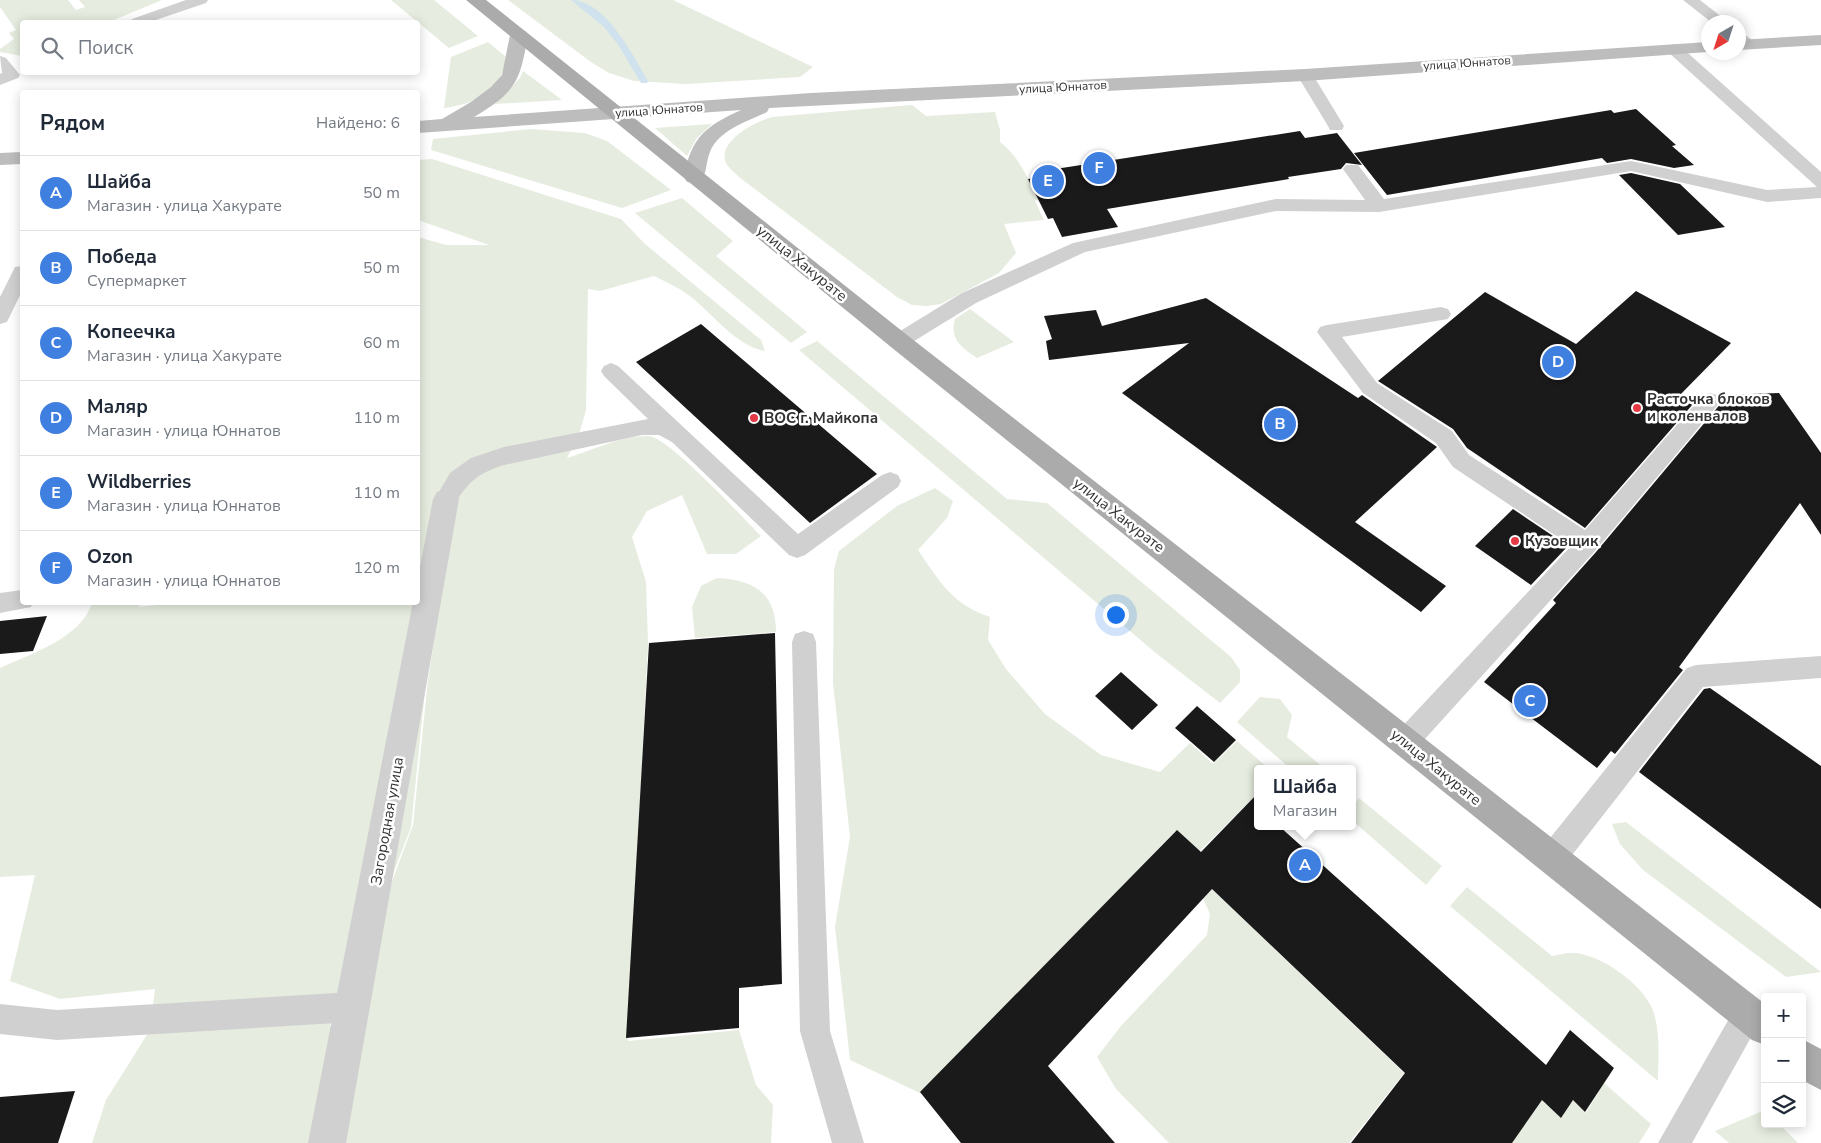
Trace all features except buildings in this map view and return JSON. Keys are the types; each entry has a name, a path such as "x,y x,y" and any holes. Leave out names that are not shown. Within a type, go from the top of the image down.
{"main road":[{"name":"улица Хакурате","path":"475,0 899,341 1757,1021"},
{"path":"444,125 485,101 508,79 514,68 519,36"},
{"path":"1746,42 1821,40"},
{"name":"улица Юннатов","path":"420,127 770,102 1305,76 1701,47"},
{"path":"694,177 698,153 703,142 722,127 770,102"},
{"path":"0,159 20,158"},
{"path":"1806,1060 1821,1072"}],"street":[{"name":"Загородная улица","path":"327,1143 446,499"}],"lane":[{"path":"143,20 201,0"},
{"path":"1690,0 1710,15"},
{"path":"1674,49 1821,182"},
{"path":"0,61 12,75 0,80"},
{"path":"1305,76 1336,126"},
{"path":"899,341 969,298 1080,247 1276,205 1379,206 1631,166 1767,196 1821,192"},
{"path":"1352,169 1379,206"},
{"path":"0,316 20,276"},
{"path":"0,316 20,313"},
{"path":"1441,314 1327,332 1370,388 1444,436 1461,461 1587,544"},
{"path":"610,370 797,548 890,481"},
{"path":"1406,742 1587,544 1710,401"},
{"path":"446,499 458,479 479,464 504,456 642,427 663,427 680,437"},
{"path":"0,602 20,600"},
{"path":"804,642 815,1032 848,1143"},
{"path":"1552,858 1696,676 1821,667"},
{"path":"0,1019 57,1025 353,1007"},
{"path":"1674,1143 1757,1021"}],"shaded area":[{"path":"0,0 68,0 76,10 85,7 79,0 162,0 114,20 20,20 20,56 0,52 0,49 14,39 9,33 16,30 0,7"},
{"path":"391,0 434,0 478,36 449,48 420,24 420,20 415,20"},
{"path":"508,0 673,0 813,67 800,77 686,84 634,81 609,73 591,62"},
{"path":"488,42 506,57 504,69 499,79 486,94 477,99 444,108 451,57"},
{"path":"523,71 562,100 495,104 520,78"},
{"path":"912,105 926,116 995,112 1000,130 1000,142 1013,154 1022,168 1038,199 1035,201 1044,220 1004,224 1016,253 999,273 941,304 927,306 912,305 897,297 739,177 725,160 725,152 734,138 758,122 772,117"},
{"path":"712,124 696,139 687,156 655,128"},
{"path":"531,129 585,133 607,141 671,190 622,208 431,150 433,139"},
{"path":"432,159 621,219 645,244 761,340 765,351 744,343 687,294 654,276 600,291 588,289 586,410 579,434 567,458 628,438 648,436 658,440 688,463 761,536 736,554 707,554 682,495 647,511 632,537 646,582 648,644 628,1041 739,1030 756,1085 773,1105 771,1143 92,1143 106,1100 150,1030 155,989 60,999 10,981 35,875 0,877 0,668 40,651 66,635 77,626 91,605 140,605 139,607 157,605 420,605 420,238 446,245 489,245 420,221 420,160","holes":["440,603 428,680 413,825 387,895 357,1075 330,1025 346,963 385,895 411,827 426,681"]},
{"path":"682,198 733,241 716,256 807,332 791,343 635,213"},
{"path":"970,309 1014,342 977,358 962,347 955,337 955,319"},
{"path":"817,341 1007,499 1047,503 1231,657 1240,670 1240,682 1220,703 1157,654 799,350"},
{"path":"935,488 953,501 947,518 918,550 940,582 956,599 977,612 990,617 988,640 1006,669 1045,714 1101,755 1160,772 1190,743 1213,764 1237,741 1264,765 1254,765 1254,803 1250,801 1199,852 1175,831 922,1094 850,1060 835,927 850,837 833,683 834,569 839,551 897,506"},
{"path":"717,578 730,579 751,585 760,591 772,607 776,632 695,638 692,607 701,586"},
{"path":"1260,697 1280,699 1292,715 1287,737 1320,765 1286,765 1237,722"},
{"path":"1359,798 1442,866 1426,885 1356,824 1356,802"},
{"path":"1626,822 1821,972 1786,977 1643,870 1620,844 1612,824"},
{"path":"1467,887 1552,956 1572,953 1594,958 1618,971 1639,989 1647,998 1652,1008 1657,1025 1658,1081 1450,906"},
{"path":"1212,889 1404,1073 1349,1143 1169,1143 1116,1089 1097,1057 1121,1026 1207,935 1210,914 1203,898"},
{"path":"1604,1083 1651,1124 1639,1143 1511,1143 1541,1098 1561,1118 1573,1100 1586,1113"},
{"path":"1761,1112 1761,1128 1783,1128 1798,1143 1729,1143 1715,1131"}],"waterway":[{"path":"575,0 598,16 616,35 644,81"}],"place":[{"name":"Ozon","path":"1099,168"},
{"name":"Wildberries","path":"1048,181"},
{"name":"Маляр","path":"1558,362"},
{"name":"Расточка блоков и коленвалов","path":"1637,408"},
{"name":"ВОС г. Майкопа","path":"754,418"},
{"name":"Победа","path":"1280,424"},
{"name":"Кузовщик","path":"1515,541"},
{"name":"Копеечка","path":"1530,701"},
{"name":"Шайба","path":"1305,865"}]}
